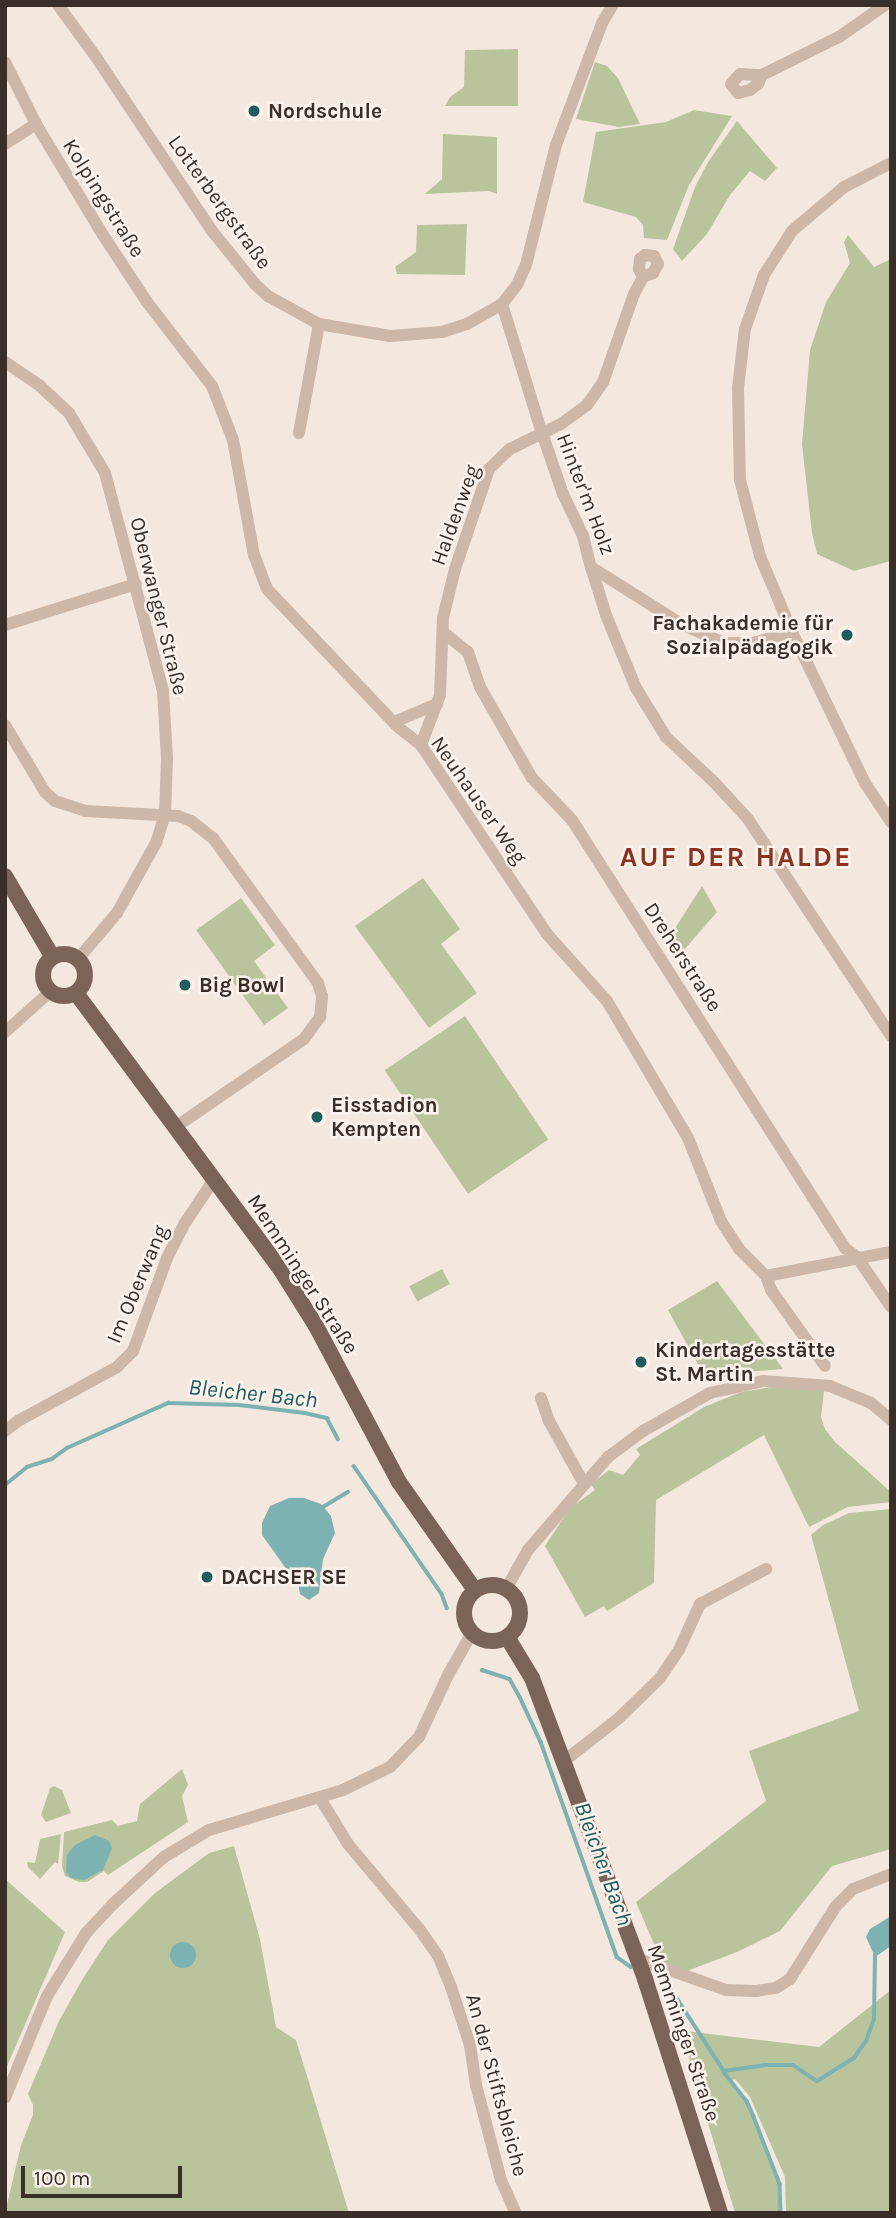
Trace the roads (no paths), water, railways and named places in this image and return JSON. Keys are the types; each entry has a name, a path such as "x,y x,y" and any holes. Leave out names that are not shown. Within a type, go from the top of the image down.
{"main road":[{"path":"5,876 52,956"},
{"path":"66,954 78,959 85,979 76,993 60,996 51,991 43,973 52,956 66,954"},
{"name":"Memminger Straße","path":"76,993 281,1270 316,1326 399,1482 475,1590"},
{"path":"490,1585 506,1589 513,1595 520,1613 514,1630 507,1637 489,1641 472,1633 463,1616 464,1606 475,1590 490,1585"},
{"name":"Memminger Straße","path":"507,1637 532,1678 638,1959 720,2213"}],"street":[{"name":"Lotterbergstraße","path":"58,5 242,270 268,296 319,324 390,335 442,332 467,324 502,304 517,285 526,265 556,145 602,23 612,5"},
{"path":"762,75 839,37 885,5"},
{"name":"Kolpingstraße","path":"5,62 36,124 110,246 182,347"},
{"path":"5,144 36,124"},
{"path":"891,163 844,187 792,231 764,275 746,329 738,388 740,480 760,556 792,632 869,790 891,822"},
{"name":"Haldenweg","path":"421,745 437,704 443,618 455,569 489,469 510,449 561,424 587,405 603,382 643,277"},
{"name":"Hinter'm Holz","path":"502,304 542,433 563,494 583,537 591,567 681,624 724,643 753,643 792,632"},
{"path":"299,433 319,324"},
{"name":"Neuhauser Weg","path":"182,347 212,386 225,415 242,478 254,555 267,589 394,722 421,745 547,934 596,987 622,1024 688,1138 721,1221 739,1249 765,1276"},
{"name":"Oberwanger Straße","path":"5,362 39,384 60,403 106,472 163,691 167,758 165,814 157,841 139,878 117,913 78,959"},
{"path":"591,567 606,615 636,688 666,737 714,782 748,819 891,1036"},
{"path":"5,625 136,584"},
{"name":"Dreherstraße","path":"443,632 468,652 480,687 532,778 572,820 845,1248 857,1257 891,1307"},
{"path":"394,722 437,704"},
{"path":"5,724 45,793 55,801 85,811 165,814 191,821 213,838 318,983 322,1005 320,1017 304,1039 177,1126"},
{"path":"5,1032 51,991"},
{"name":"Im Oberwang","path":"5,1431 18,1421 117,1367 133,1351 167,1258 185,1223 215,1178"},
{"path":"825,1366 771,1290 765,1276 891,1252"},
{"path":"506,1589 528,1550 583,1482 608,1457 643,1431 710,1393 740,1384 791,1381 830,1386 871,1403 891,1420"},
{"path":"541,1398 549,1421 583,1482"},
{"path":"564,1761 619,1718 660,1678 680,1650 701,1604 766,1569"},
{"path":"5,2098 47,1996 86,1933 142,1876 164,1857 209,1830 320,1798 362,1782 390,1767 419,1737 453,1665 472,1633"},
{"name":"An der Stiftsbleiche","path":"320,1798 348,1844 420,1930 438,1956 461,2016 501,2180 516,2213"},
{"path":"638,1959 726,1990 755,1991 776,1987 790,1979 836,1906 853,1889 891,1874"}],"water":[{"path":"289,1498 304,1498 321,1504 331,1516 335,1533 323,1559 319,1593 309,1600 300,1594 296,1572 287,1570 262,1535 262,1523 270,1506"},
{"path":"95,1835 109,1841 112,1848 103,1870 84,1880 71,1878 66,1873 67,1855 75,1845"},
{"path":"891,1916 891,1946 875,1957 866,1937 870,1929"},
{"path":"183,1942 192,1946 196,1955 192,1964 183,1968 174,1964 170,1955 174,1946"}],"waterway":[{"name":"Bleicher Bach","path":"5,1485 27,1467 52,1459 67,1448 168,1403 239,1405 305,1413 327,1418 338,1439"},
{"name":"Bleicher Bach","path":"354,1466 442,1594 447,1608"},
{"path":"323,1507 348,1492"},
{"name":"Bleicher Bach","path":"482,1670 510,1679 520,1697 541,1742 617,1957 631,1967"},
{"name":"Bleicher Bach","path":"666,1981 724,2071 766,2065 793,2065 817,2081 854,2058 866,2041 874,2019 875,1954"},
{"path":"724,2072 747,2101 754,2117 780,2184 781,2213"}],"place":[{"name":"Nordschule","path":"254,111"},
{"name":"Fachakademie für Sozialpädagogik","path":"847,635"},
{"name":"Big Bowl","path":"185,985"},
{"name":"Eisstadion Kempten","path":"317,1117"},
{"name":"Kindertagesstätte St. Martin","path":"641,1362"},
{"name":"DACHSER SE","path":"207,1577"}],"district":[{"name":"AUF DER HALDE","path":"736,857"}]}
